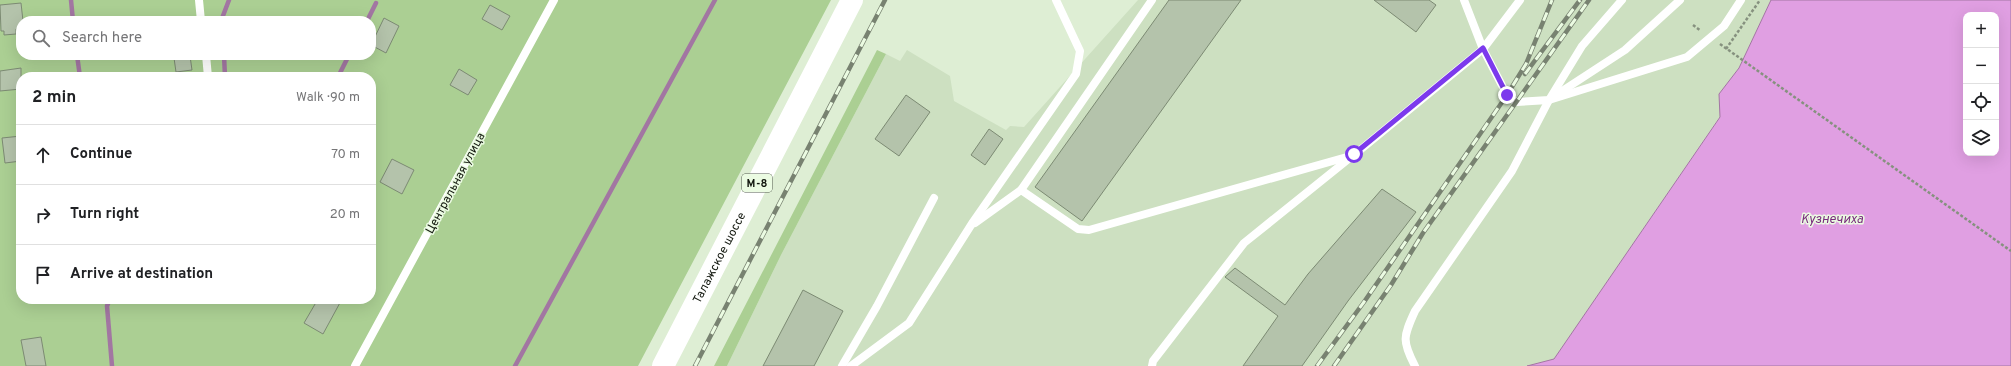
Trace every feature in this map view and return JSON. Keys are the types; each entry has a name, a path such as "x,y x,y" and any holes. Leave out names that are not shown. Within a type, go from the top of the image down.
{"main road":[{"name":"Талажское шоссе","path":"663,366 852,0"}],"lane":[{"path":"199,0 201,16"},
{"name":"Центральная улица","path":"355,366 554,0"},
{"path":"851,366 909,323 971,226 1076,74 1080,51 1056,0"},
{"path":"971,226 1021,190 1152,0"},
{"path":"1464,0 1483,48 1507,95 1516,102 1548,100 1687,57 1724,26 1741,0"},
{"path":"1152,366 1153,360 1244,243 1483,48 1520,0"},
{"path":"1415,366 1405,346 1407,329 1415,311 1512,171 1548,100 1582,46 1622,0"},
{"path":"1548,100 1625,50 1680,0"},
{"path":"206,60 208,72"},
{"path":"1021,190 1078,230 1089,230 1354,154"},
{"path":"842,366 877,306 934,198"}],"path":[{"path":"1726,49 1760,0"},
{"path":"1692,24 1704,33"},
{"path":"1715,41 2011,251"}],"shaded area":[{"path":"1138,0 1771,0 1739,68 1719,94 1720,116 1554,359 1527,366 727,366 781,255 886,54 900,61 907,50 950,76 954,101 1006,130 1010,126 1024,127"}],"green space":[{"path":"0,0 831,0 638,366 0,366"},
{"path":"877,50 886,54 781,255 727,366 714,366"}],"water":[{"name":"Кузнечиха","path":"1771,0 2011,0 2011,366 1527,366 1554,359 1720,117 1719,94 1739,68"}],"building":[{"path":"1169,0 1241,0 1082,221 1035,187"},
{"path":"1374,0 1429,0 1436,5 1416,32"},
{"path":"21,3 22,16 16,16 16,34 4,35 4,31 1,31 0,5"},
{"path":"490,5 510,16 502,30 482,19"},
{"path":"384,18 399,26 386,53 376,48 376,35"},
{"path":"174,60 191,60 192,70 176,72"},
{"path":"21,68 21,72 16,72 16,89 0,91 0,71"},
{"path":"459,69 477,80 468,95 450,85"},
{"path":"906,95 930,112 899,156 875,139"},
{"path":"989,129 1003,139 985,165 971,155"},
{"path":"16,137 16,162 5,163 2,138"},
{"path":"392,159 414,170 402,194 380,182"},
{"path":"1382,189 1416,212 1348,301 1302,366 1243,366 1278,316 1225,277 1235,268 1285,305 1308,274"},
{"path":"803,290 843,311 814,366 763,366"},
{"path":"315,304 339,304 323,334 304,323"},
{"path":"41,337 46,366 26,366 21,340"}],"waterway":[{"path":"71,0 73,16"},
{"path":"223,16 229,0"},
{"path":"515,366 715,0"},
{"path":"370,16 376,3"},
{"path":"78,60 79,72"},
{"path":"224,60 225,72"},
{"path":"340,72 346,60"},
{"path":"108,304 112,366"}],"railway":[{"path":"695,366 885,0"},
{"path":"1317,366 1364,302 1507,95 1526,64 1552,0"},
{"path":"1525,74 1580,0"},
{"path":"1334,366 1391,285 1423,233 1589,0"}],"route":[{"path":"1354,154 1483,48 1507,95"}]}
